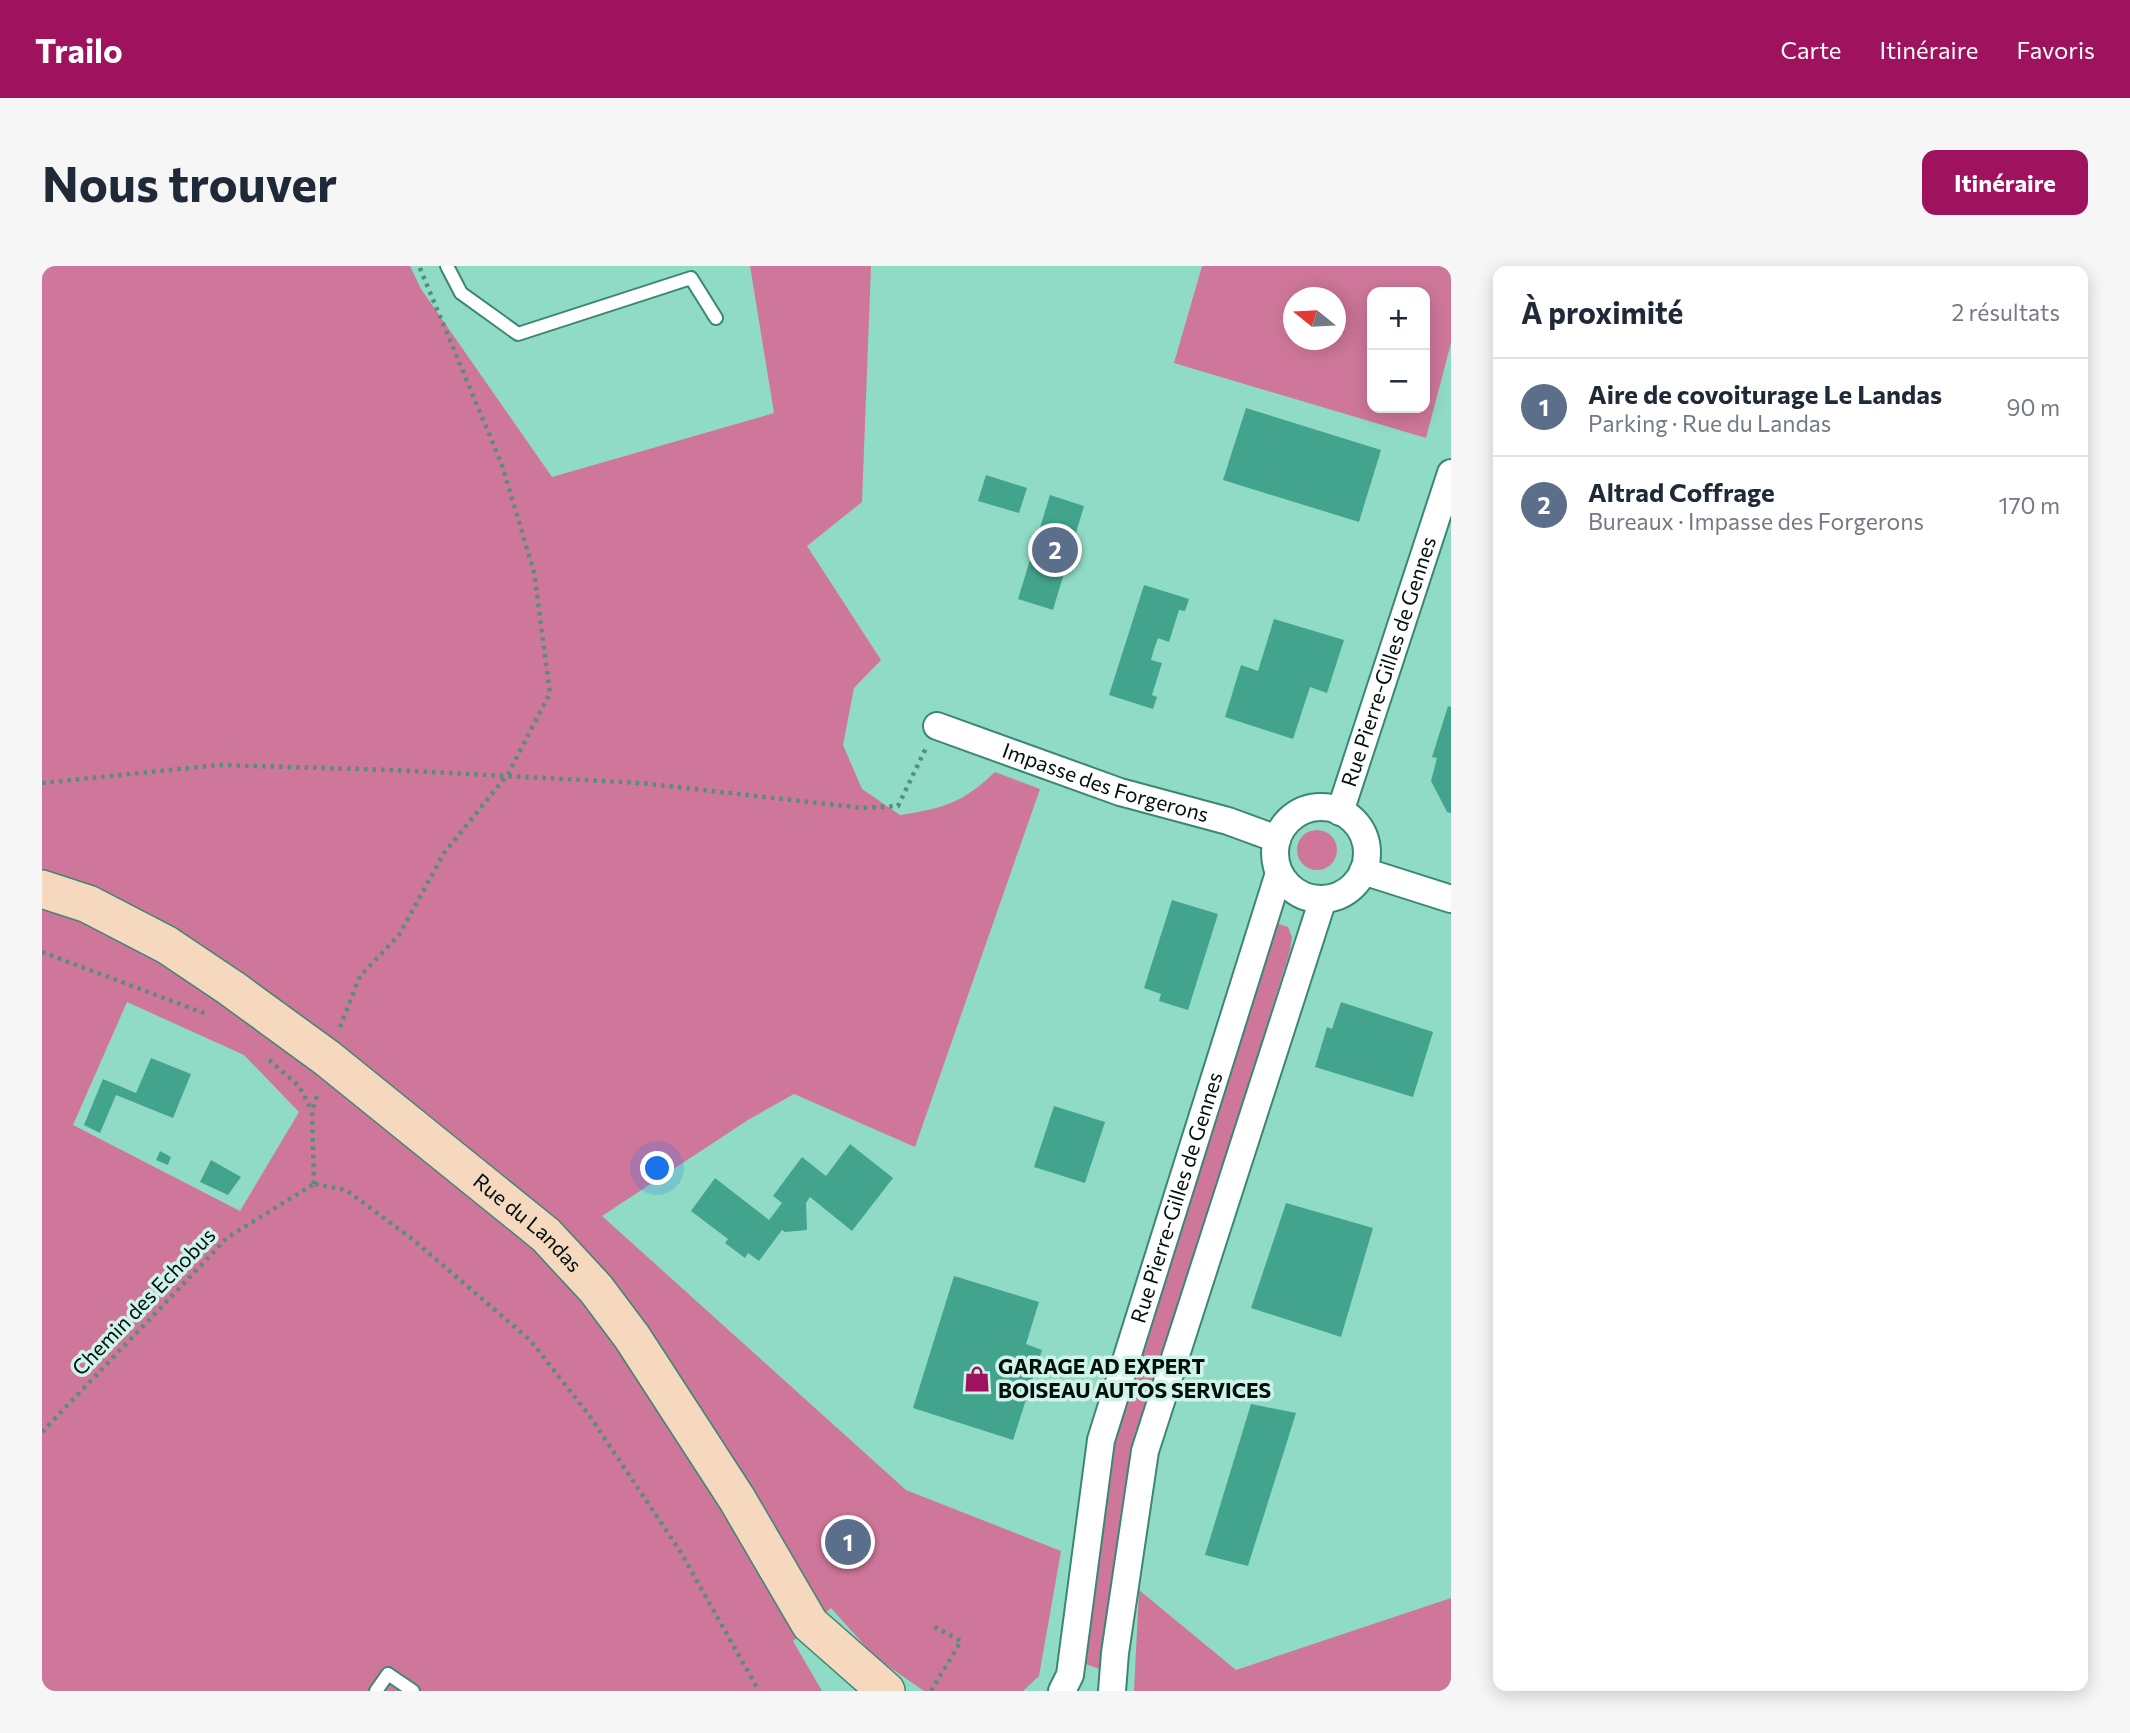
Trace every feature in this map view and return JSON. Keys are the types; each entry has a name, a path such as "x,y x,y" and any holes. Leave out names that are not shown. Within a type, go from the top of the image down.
{"street":[{"name":"Rue Pierre-Gilles de Gennes","path":"1340,812 1451,473"},
{"name":"Impasse des Forgerons","path":"937,726 1120,792 1228,821 1277,839"},
{"name":"Rue Pierre-Gilles de Gennes","path":"1062,1691 1070,1675 1101,1440 1279,873 1276,862 1277,839 1290,820 1310,809 1325,807 1340,812 1360,830 1367,857 1363,871"},
{"path":"1279,873 1297,893 1323,899 1347,891 1363,871 1451,898"},
{"name":"Rue du Landas","path":"42,890 88,904 167,945 327,1058 546,1235 596,1289 632,1337 737,1499 810,1624 886,1691"},
{"path":"1112,1691 1115,1653 1146,1451 1323,899"},
{"path":"810,1624 845,1691"}],"lane":[{"path":"447,266 461,293 518,334 691,278 716,318"},
{"path":"376,1691 388,1674 413,1691"}],"path":[{"path":"419,266 502,465 534,572 550,693 508,774 444,853 399,935 360,976 327,1058 313,1112 314,1184 346,1190 411,1238 530,1340 589,1415 680,1550 759,1691"},
{"path":"42,783 219,765 508,774 641,783 863,808 898,806 937,726"},
{"path":"42,952 213,1017"},
{"path":"268,1059 299,1086 313,1112"},
{"name":"Chemin des Echobus","path":"42,1432 228,1237 314,1184"},
{"path":"931,1691 961,1641 933,1626"}],"shaded area":[{"path":"42,266 410,266 421,289 552,477 774,413 750,266 871,266 862,502 807,546 881,660 854,688 843,745 862,789 900,815 952,803 973,791 995,772 1040,789 915,1147 794,1094 748,1120 602,1216 906,1490 1061,1551 1039,1676 1023,1691 924,1691 875,1657 831,1608 793,1641 822,1691 42,1691","holes":["127,1002 244,1055 299,1112 240,1211 73,1125"]},
{"path":"1202,266 1451,266 1451,343 1426,438 1174,363"},
{"path":"1317,830 1331,836 1337,850 1331,864 1317,870 1303,864 1297,850 1303,836"},
{"path":"1279,924 1288,927 1292,937 1290,951 1133,1454 1102,1670 1083,1663 1105,1450 1270,932"},
{"path":"1139,1590 1236,1670 1451,1598 1451,1691 1134,1691"}],"building":[{"path":"1246,408 1381,450 1359,522 1223,480"},
{"path":"986,475 1027,488 1019,513 978,501"},
{"path":"1050,495 1084,506 1053,610 1018,599"},
{"path":"1144,585 1189,599 1185,611 1179,610 1169,642 1158,638 1154,649 1151,660 1162,663 1152,695 1157,697 1153,709 1109,695"},
{"path":"1274,619 1344,640 1327,693 1310,687 1293,739 1225,717 1241,665 1258,671"},
{"path":"1448,706 1451,707 1451,813 1447,812 1431,781 1437,758 1432,757"},
{"path":"1172,900 1218,914 1188,1010 1159,1001 1161,994 1144,988"},
{"path":"1341,1002 1433,1032 1413,1097 1315,1067 1327,1027 1332,1029"},
{"path":"151,1058 191,1074 173,1118 116,1095 100,1133 84,1125 103,1079 136,1093"},
{"path":"1054,1106 1105,1122 1085,1183 1034,1167"},
{"path":"850,1144 893,1178 852,1231 810,1197 806,1203 807,1230 782,1230 759,1261 748,1253 745,1258 725,1243 728,1239 691,1211 715,1178 769,1220 782,1203 773,1196 802,1157 826,1176"},
{"path":"160,1151 171,1157 168,1165 156,1160"},
{"path":"211,1160 241,1177 228,1195 200,1182"},
{"path":"1286,1203 1373,1228 1341,1337 1251,1308"},
{"name":"GARAGE AD EXPERT BOISEAU AUTOS SERVICES","path":"954,1276 1039,1302 1026,1344 1042,1350 1013,1440 913,1408"},
{"path":"1251,1404 1296,1413 1248,1566 1205,1555"}],"place":[{"name":"Altrad Coffrage","path":"1055,550"},
{"name":"GARAGE AD EXPERT BOISEAU AUTOS SERVICES","path":"977,1379"},
{"name":"Aire de covoiturage Le Landas","path":"848,1542"}]}
